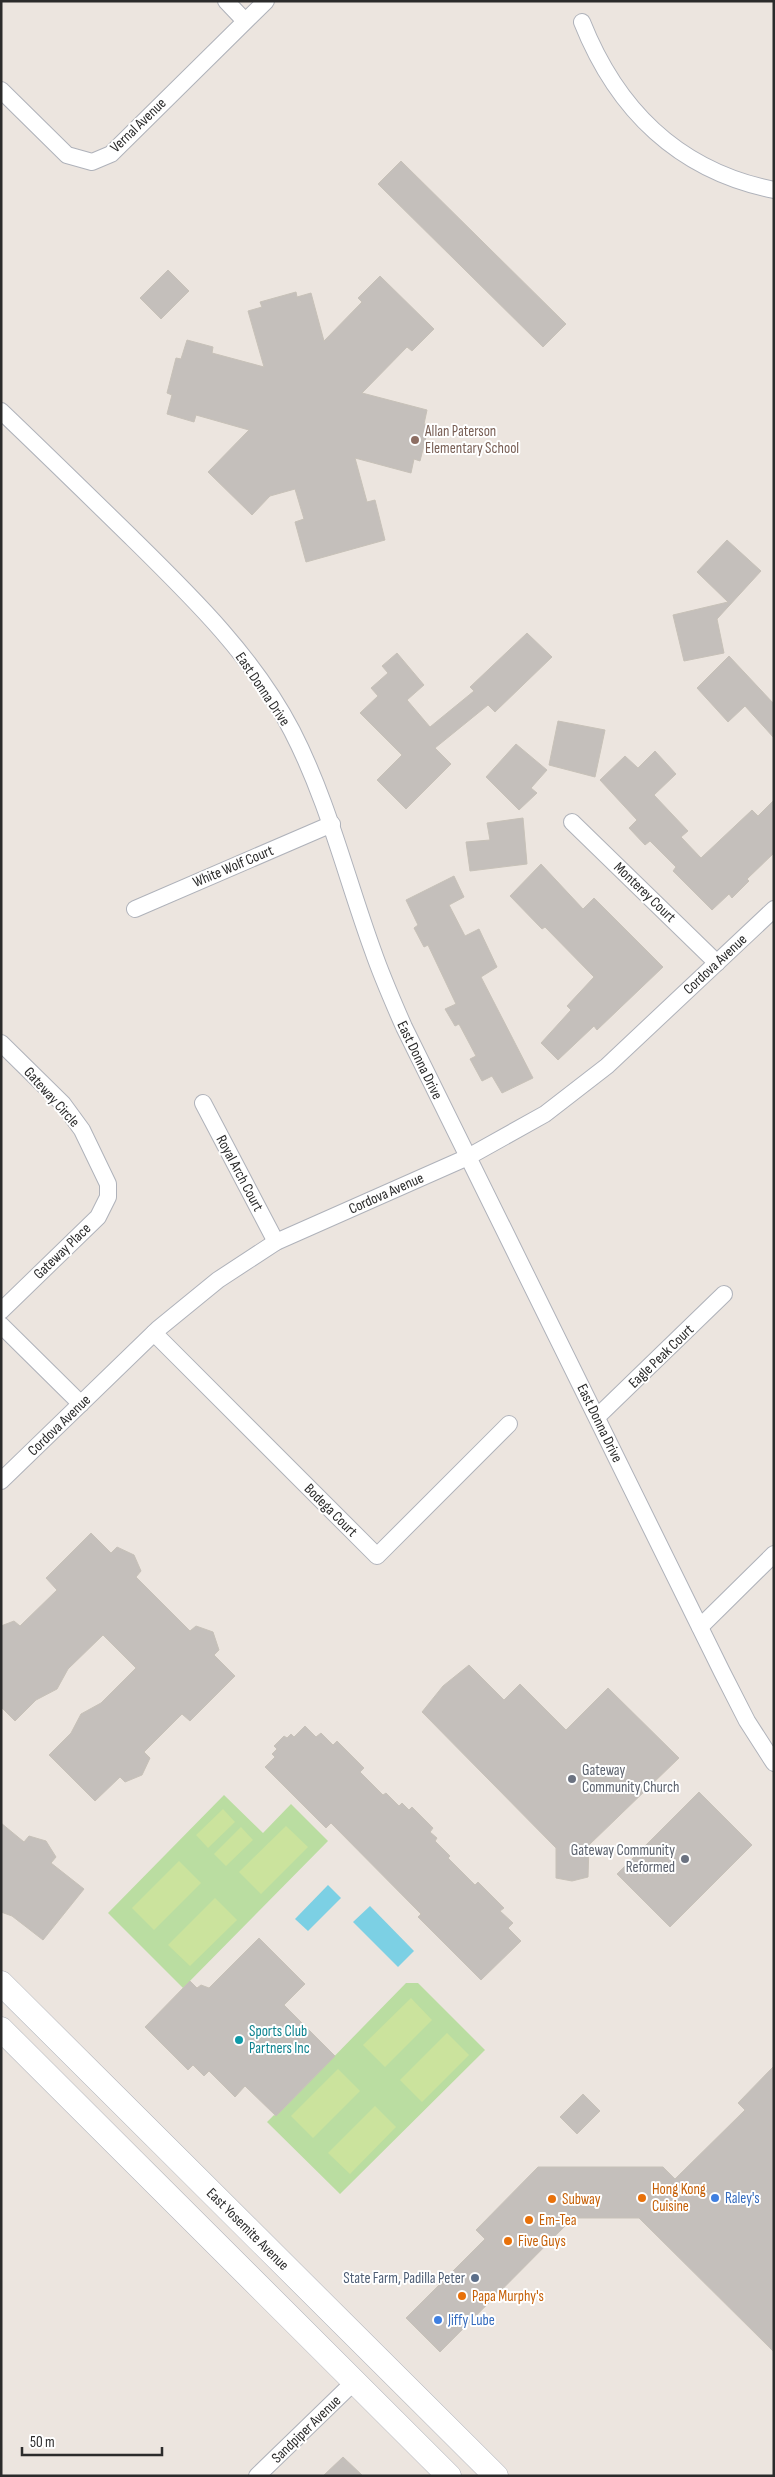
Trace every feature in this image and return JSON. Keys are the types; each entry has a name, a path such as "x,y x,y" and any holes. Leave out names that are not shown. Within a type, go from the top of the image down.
{"main road":[{"name":"East Yosemite Avenue","path":"1,1983 496,2476"},
{"path":"1,2028 449,2476"},
{"path":"279,2305 315,2318 444,2447 458,2451 466,2446"}],"street":[{"path":"226,1 245,21"},
{"name":"Vernal Avenue","path":"1,90 67,155 92,162 111,154 266,1"},
{"path":"582,22 610,80 652,129 672,146 716,172 774,190"},
{"name":"East Donna Drive","path":"1,411 178,583 246,660 291,730 316,782 332,824 372,950 387,989 700,1627 748,1721 774,1764"},
{"name":"Monterey Court","path":"572,822 717,963"},
{"name":"White Wolf Court","path":"135,909 332,824"},
{"name":"Cordova Avenue","path":"1,1481 154,1333 218,1280 276,1242 468,1157 511,1134 561,1103 607,1066 774,909"},
{"name":"Gateway Circle","path":"1,1042 63,1104 82,1130 108,1184"},
{"name":"Royal Arch Court","path":"203,1103 276,1242"},
{"name":"Gateway Place","path":"1,1311 98,1216 108,1197 108,1184"},
{"name":"Eagle Peak Court","path":"597,1417 724,1294"},
{"path":"1,1324 81,1404"},
{"name":"Bodega Court","path":"154,1333 377,1556 509,1424"},
{"path":"700,1627 774,1554"},
{"name":"Sandpiper Avenue","path":"257,2476 355,2381"}],"green space":[{"path":"224,1795 263,1833 291,1804 328,1841 183,1988 108,1913"},
{"path":"223,1809 235,1822 208,1848 196,1835"},
{"path":"286,1826 308,1847 261,1894 239,1872"},
{"path":"241,1827 253,1840 226,1866 214,1854"},
{"path":"179,1861 201,1883 154,1930 132,1908"},
{"path":"215,1898 237,1920 190,1966 168,1945"},
{"path":"406,1983 418,1983 485,2050 340,2194 267,2122 274,2115 276,2116"},
{"path":"411,1998 432,2020 385,2067 363,2045"},
{"path":"447,2033 469,2055 422,2102 400,2080"},
{"path":"338,2069 360,2091 313,2138 291,2116"},
{"path":"375,2106 396,2127 350,2174 328,2153"}],"water":[{"path":"328,1885 341,1898 308,1931 295,1919"},
{"path":"370,1906 414,1951 398,1967 353,1922"}],"building":[{"path":"401,161 566,324 543,347 378,184"},
{"path":"168,270 189,291 161,319 140,298"},
{"path":"380,276 434,329 412,351 407,347 362,393 427,410 424,424 429,425 420,461 414,459 411,473 355,458 367,502 375,500 385,540 306,562 295,522 304,519 295,489 270,496 252,515 208,472 249,430 196,415 194,422 167,414 172,395 167,393 176,358 181,359 187,340 213,347 212,353 264,367 248,311 262,307 260,302 296,292 297,297 311,293 324,341 362,302 358,298"},
{"path":"727,540 761,571 717,619 724,653 684,661 673,615 728,602 697,572"},
{"path":"527,633 552,657 495,712 488,705 435,748 451,764 406,809 377,780 402,755 360,713 378,696 371,688 388,673 382,666 397,653 424,685 407,700 430,727 474,691 470,687"},
{"path":"729,656 774,704 774,738 745,706 728,722 697,688"},
{"path":"558,721 605,730 595,777 549,765"},
{"path":"516,744 547,770 531,788 537,793 519,810 486,777"},
{"path":"655,751 676,774 654,795 688,831 681,837 701,858 752,810 758,816 774,800 774,853 747,879 749,881 732,898 729,894 712,910 673,871 676,867 650,841 645,845 629,828 637,820 600,780 625,756 638,768"},
{"path":"523,818 527,864 470,871 466,842 490,840 487,823"},
{"path":"541,864 583,909 594,898 663,967 597,1030 594,1026 558,1060 541,1043 571,1010 567,1006 594,977 545,927 542,929 510,896"},
{"path":"454,876 464,897 449,905 465,936 479,929 497,967 481,977 533,1078 502,1093 492,1076 482,1081 470,1059 476,1056 459,1024 455,1026 445,1009 456,1004 428,945 424,947 414,928 418,925 406,900"},
{"path":"91,1533 111,1553 117,1547 134,1555 141,1571 136,1577 190,1631 196,1626 213,1632 219,1650 214,1655 235,1676 190,1721 182,1714 144,1752 150,1758 142,1775 125,1782 120,1777 95,1801 49,1755 71,1733 81,1714 101,1703 136,1668 103,1635 68,1669 57,1689 36,1700 15,1721 1,1707 1,1626 14,1621 20,1626 57,1590 46,1578"},
{"name":"Gateway Community Church","path":"469,1665 504,1700 520,1684 566,1730 608,1688 679,1758 589,1845 588,1877 572,1881 556,1878 556,1848 422,1712 443,1686"},
{"path":"305,1726 316,1737 321,1733 333,1745 337,1741 364,1768 360,1772 383,1795 386,1793 399,1806 402,1803 409,1810 412,1807 433,1828 430,1832 437,1838 435,1841 450,1856 448,1858 475,1885 478,1882 504,1908 500,1911 513,1923 508,1928 521,1941 481,1980 418,1917 421,1914 331,1823 326,1828 265,1767 275,1757 272,1754 277,1749 274,1746 284,1736 287,1738 291,1734 294,1737"},
{"name":"Gateway Community Reformed","path":"699,1792 752,1845 670,1927 617,1874"},
{"path":"1,1823 24,1842 29,1836 46,1841 56,1857 51,1863 84,1889 43,1940 12,1916 1,1912"},
{"name":"Sports Club Partners Inc","path":"259,1938 305,1984 284,2005 335,2056 276,2116 245,2086 235,2097 209,2071 204,2076 193,2065 188,2070 145,2027 190,1981 197,1988 201,1985 209,1988"},
{"path":"774,2066 774,2352 639,2218 573,2218 440,2352 406,2318 485,2239 476,2230 538,2167 663,2167 675,2179 745,2110 738,2103"},
{"path":"583,2094 600,2111 577,2134 560,2117"},
{"path":"343,2457 363,2476 323,2476"}],"place":[{"name":"Allan Paterson Elementary School","path":"415,440"},
{"name":"Gateway Community Church","path":"572,1779"},
{"name":"Gateway Community Reformed","path":"685,1859"},
{"name":"Sports Club Partners Inc","path":"239,2040"},
{"name":"Hong Kong Cuisine","path":"642,2198"},
{"name":"Raley's","path":"715,2198"},
{"name":"Subway","path":"552,2199"},
{"name":"Em-Tea","path":"529,2220"},
{"name":"Five Guys","path":"508,2241"},
{"name":"State Farm, Padilla Peter","path":"475,2278"},
{"name":"Papa Murphy's","path":"462,2296"},
{"name":"Jiffy Lube","path":"438,2320"}]}
